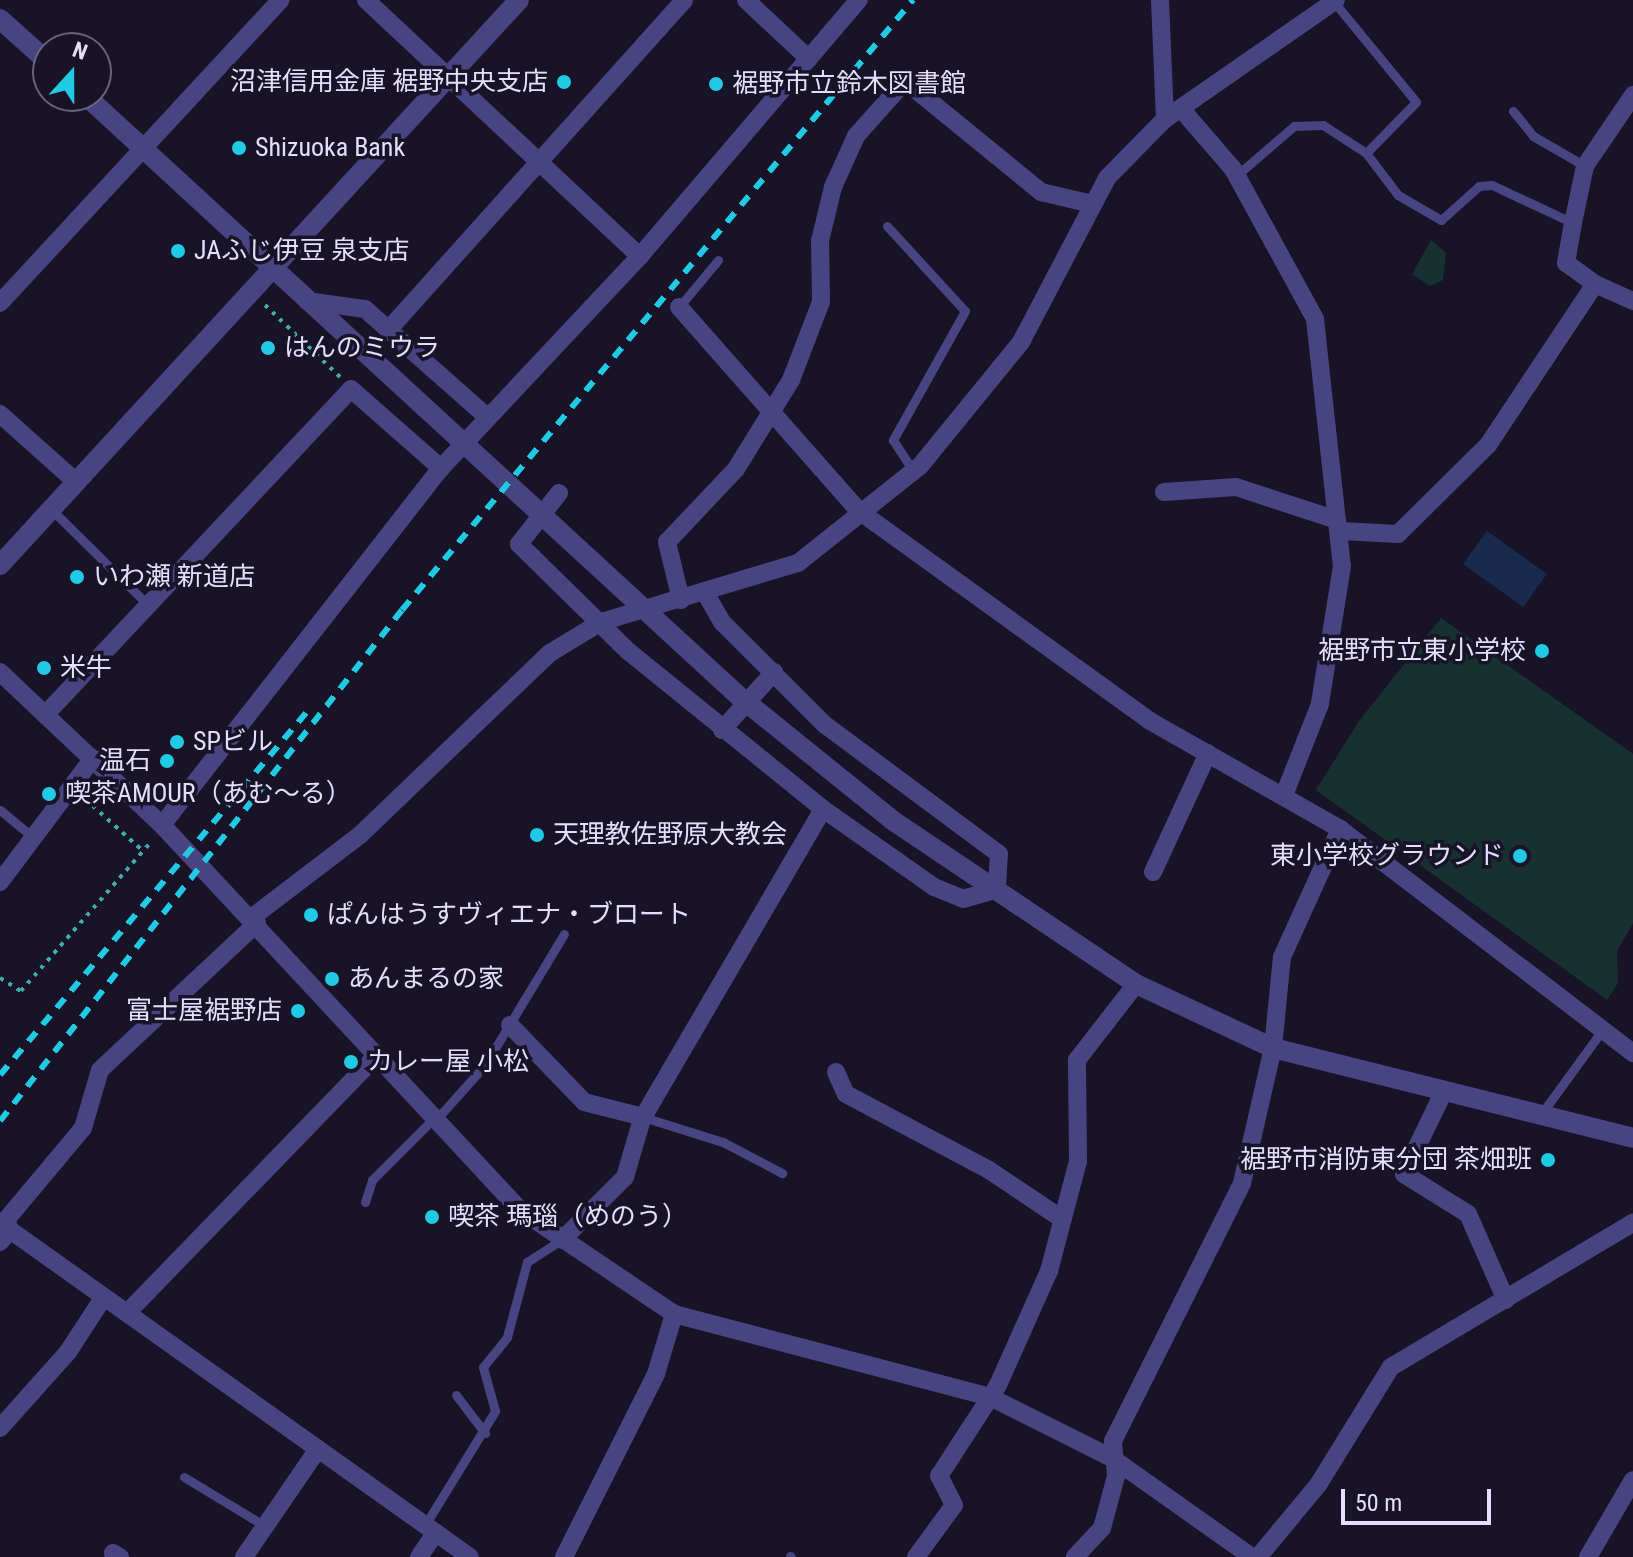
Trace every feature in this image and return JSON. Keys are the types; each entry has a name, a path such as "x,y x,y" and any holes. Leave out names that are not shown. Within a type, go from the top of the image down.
{"street":[{"path":"0,303 281,0"},
{"path":"366,0 640,256"},
{"path":"0,565 519,0"},
{"path":"390,328 684,0"},
{"path":"746,0 809,59"},
{"path":"163,826 441,468 486,416 640,256 859,0"},
{"path":"1160,0 1165,119"},
{"path":"470,1557 127,1313 5,1236 6,1220 83,1128 100,1070 254,921 360,835 550,653 601,622 798,563 859,511 913,471 1021,342 1092,204 1165,119 1183,111 1335,1"},
{"path":"0,19 32,48"},
{"path":"681,600 667,542 720,489 770,417 810,344 833,187 856,136 905,81 1041,192 1092,204"},
{"path":"1633,95 1585,166 1566,263 1595,284 1633,301"},
{"path":"1183,111 1237,175 1315,319 1339,525 1337,618 1320,704 1285,793"},
{"path":"104,112 307,301 822,766 1136,984 1273,1048 1443,1093 1633,1138"},
{"path":"1164,492 1236,487 1339,525 1398,534 1488,445 1595,284"},
{"path":"307,301 365,309 486,416"},
{"path":"679,307 770,417 859,511 1094,683 1208,753 1285,793 1340,829 1633,1053"},
{"path":"45,715 351,389 441,468"},
{"path":"0,414 75,481"},
{"path":"559,493 519,544 601,622 722,730 823,809 934,887 963,899 997,889"},
{"path":"705,592 722,622 825,725 999,854 997,889"},
{"path":"0,672 163,826 254,921 433,1121 520,1210 562,1240 674,1314 990,1397 1112,1458 1252,1557"},
{"path":"722,730 774,672"},
{"path":"1153,872 1208,753"},
{"path":"0,882 75,789 93,758"},
{"path":"562,1240 625,1177 643,1117 823,809"},
{"path":"1075,1557 1102,1528 1116,1476 1112,1458 1113,1441 1242,1183 1273,1048 1282,957 1340,829"},
{"path":"916,1557 954,1505 939,1476 990,1397 1049,1271 1083,1122 1077,1060 1136,984"},
{"path":"510,1025 584,1102 643,1117"},
{"path":"127,1313 376,1056"},
{"path":"836,1072 846,1094 989,1170 1062,1219"},
{"path":"1443,1093 1404,1174 1468,1214 1506,1300"},
{"path":"1258,1557 1318,1485 1381,1377 1633,1223"},
{"path":"0,1428 68,1352 103,1298"},
{"path":"564,1557 656,1374 674,1314"},
{"path":"244,1557 318,1449"},
{"path":"1588,1557 1633,1480"},
{"path":"419,1557 430,1529"}],"lane":[{"path":"1335,1 1416,102 1366,153"},
{"path":"1513,111 1533,136 1585,166"},
{"path":"1237,175 1307,124 1323,125 1366,153 1398,195 1441,220 1479,186 1492,185 1573,223"},
{"path":"887,226 965,311 893,440 913,471"},
{"path":"679,307 718,260"},
{"path":"51,509 148,605"},
{"path":"0,810 36,839"},
{"path":"365,1202 372,1180 433,1121 510,1025 564,934"},
{"path":"1540,1116 1603,1029"},
{"path":"643,1117 723,1142 782,1173"},
{"path":"430,1529 485,1433 495,1402 483,1367 507,1337 527,1262 562,1240"},
{"path":"456,1395 485,1433"},
{"path":"184,1477 265,1526"}],"path":[{"path":"258,298 351,389"},
{"path":"75,789 143,851"},
{"path":"0,978 21,991 163,826"}],"green space":[{"path":"1431,240 1446,253 1443,280 1430,286 1412,274"},
{"name":"東小学校グラウンド","path":"1441,618 1633,754 1633,923 1617,951 1618,983 1607,1000 1316,790 1359,721"}],"water":[{"path":"1487,531 1547,574 1523,607 1463,564"}],"railway":[{"path":"0,1121 402,610 913,0"},
{"path":"0,1075 312,706"}],"place":[{"name":"沼津信用金庫 裾野中央支店","path":"564,82"},
{"name":"裾野市立鈴木図書館","path":"716,84"},
{"name":"Shizuoka Bank","path":"239,148"},
{"name":"JAふじ伊豆 泉支店","path":"178,251"},
{"name":"はんのミウラ","path":"268,348"},
{"name":"いわ瀬 新道店","path":"77,577"},
{"name":"裾野市立東小学校","path":"1542,651"},
{"name":"米牛","path":"44,668"},
{"name":"SPビル","path":"177,742"},
{"name":"温石","path":"167,761"},
{"name":"喫茶AMOUR（あむ〜る）","path":"49,794"},
{"name":"天理教佐野原大教会","path":"537,835"},
{"name":"東小学校グラウンド","path":"1520,856"},
{"name":"ぱんはうすヴィエナ・ブロート","path":"311,915"},
{"name":"あんまるの家","path":"332,979"},
{"name":"富士屋裾野店","path":"298,1011"},
{"name":"カレー屋 小松","path":"351,1062"},
{"name":"裾野市消防東分団 茶畑班","path":"1548,1160"},
{"name":"喫茶 瑪瑙（めのう）","path":"432,1217"}]}
